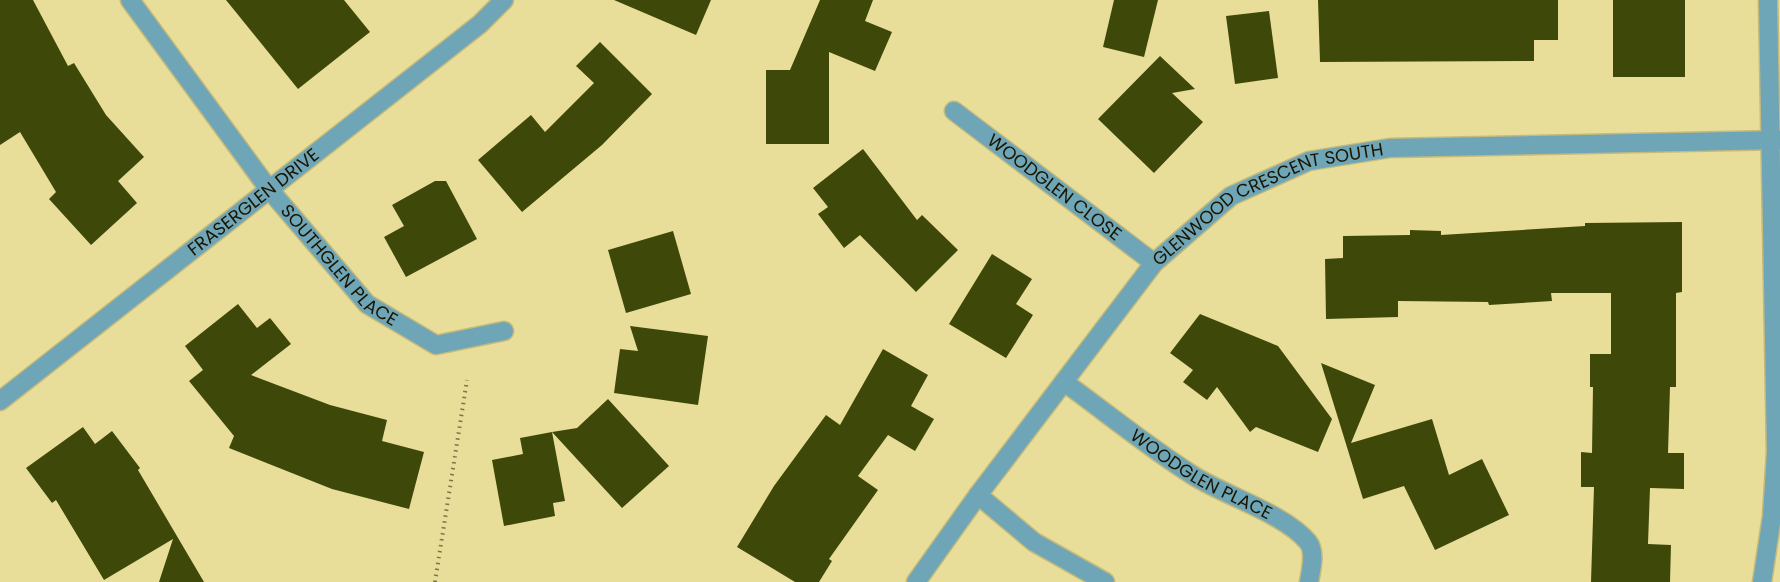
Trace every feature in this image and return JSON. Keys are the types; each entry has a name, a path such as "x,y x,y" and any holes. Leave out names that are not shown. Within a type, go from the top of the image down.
{"street":[{"name":"SOUTHGLEN PLACE","path":"130,0 268,188 367,304 436,345 504,331"},
{"name":"FRASERGLEN DRIVE","path":"0,401 268,188 480,24 504,0"},
{"path":"1762,582 1772,516 1776,452 1776,140 1768,0"},
{"name":"WOODGLEN CLOSE","path":"954,111 1154,263"},
{"name":"GLENWOOD CRESCENT SOUTH","path":"915,582 1154,263 1231,196 1309,160 1390,148 1776,140"},
{"name":"WOODGLEN PLACE","path":"1064,382 1130,434 1196,477 1298,530 1311,545 1312,563 1309,582"},
{"path":"978,495 1034,542 1105,582"}],"path":[{"path":"435,582 467,380"}],"building":[{"path":"0,0 33,0 68,66 74,63 106,115 144,157 118,181 137,203 91,245 49,199 56,192 20,132 0,145"},
{"path":"226,0 344,0 370,32 298,89"},
{"path":"614,0 711,0 696,35"},
{"path":"820,0 873,0 865,21 892,32 875,71 829,52 829,144 766,144 766,70 790,70"},
{"path":"1114,0 1158,0 1144,57 1103,47"},
{"path":"1318,0 1558,0 1558,40 1534,40 1534,61 1320,62"},
{"path":"1613,0 1685,0 1685,77 1613,77"},
{"path":"1269,11 1278,78 1235,84 1226,16"},
{"path":"600,42 652,94 602,145 522,212 478,160 531,115 545,132 594,83 576,66"},
{"path":"1160,56 1195,89 1172,93 1203,122 1154,173 1098,119"},
{"path":"863,149 917,220 922,215 958,250 916,292 860,235 844,248 818,214 828,207 813,188"},
{"path":"435,181 446,181 477,239 406,277 384,237 404,226 392,205"},
{"path":"1682,222 1682,292 1676,293 1676,387 1670,387 1668,453 1684,453 1684,489 1650,488 1648,544 1671,545 1670,582 1591,582 1594,487 1581,487 1581,452 1592,453 1593,387 1590,387 1590,354 1611,354 1611,293 1551,293 1552,301 1489,305 1488,302 1398,301 1398,317 1326,319 1325,259 1343,258 1343,236 1410,235 1410,230 1441,231 1441,235 1585,226 1585,223"},
{"path":"673,231 691,294 626,313 608,250"},
{"path":"992,254 1032,279 1016,304 1033,315 1006,358 949,324"},
{"path":"238,304 257,328 270,318 291,344 251,375 330,405 387,420 382,441 424,452 409,509 332,489 229,448 234,436 189,381 203,370 185,346"},
{"path":"1200,314 1278,346 1332,419 1318,452 1256,427 1250,432 1217,387 1207,400 1183,382 1193,370 1170,353"},
{"path":"630,326 708,336 698,405 614,393 620,349 638,351"},
{"path":"883,349 928,375 911,406 934,419 915,451 888,435 858,476 878,490 829,559 832,561 819,582 795,582 737,547 774,486 826,415 840,425"},
{"path":"1321,363 1375,385 1351,443 1432,419 1449,475 1482,459 1509,515 1435,550 1404,486 1363,499"},
{"path":"608,399 669,466 622,508 552,432 577,428"},
{"path":"83,427 95,444 112,431 140,468 138,470 204,582 159,582 173,539 104,580 56,500 52,503 26,468"},
{"path":"552,432 565,501 553,503 555,516 504,526 492,460 523,454 520,438"}]}
